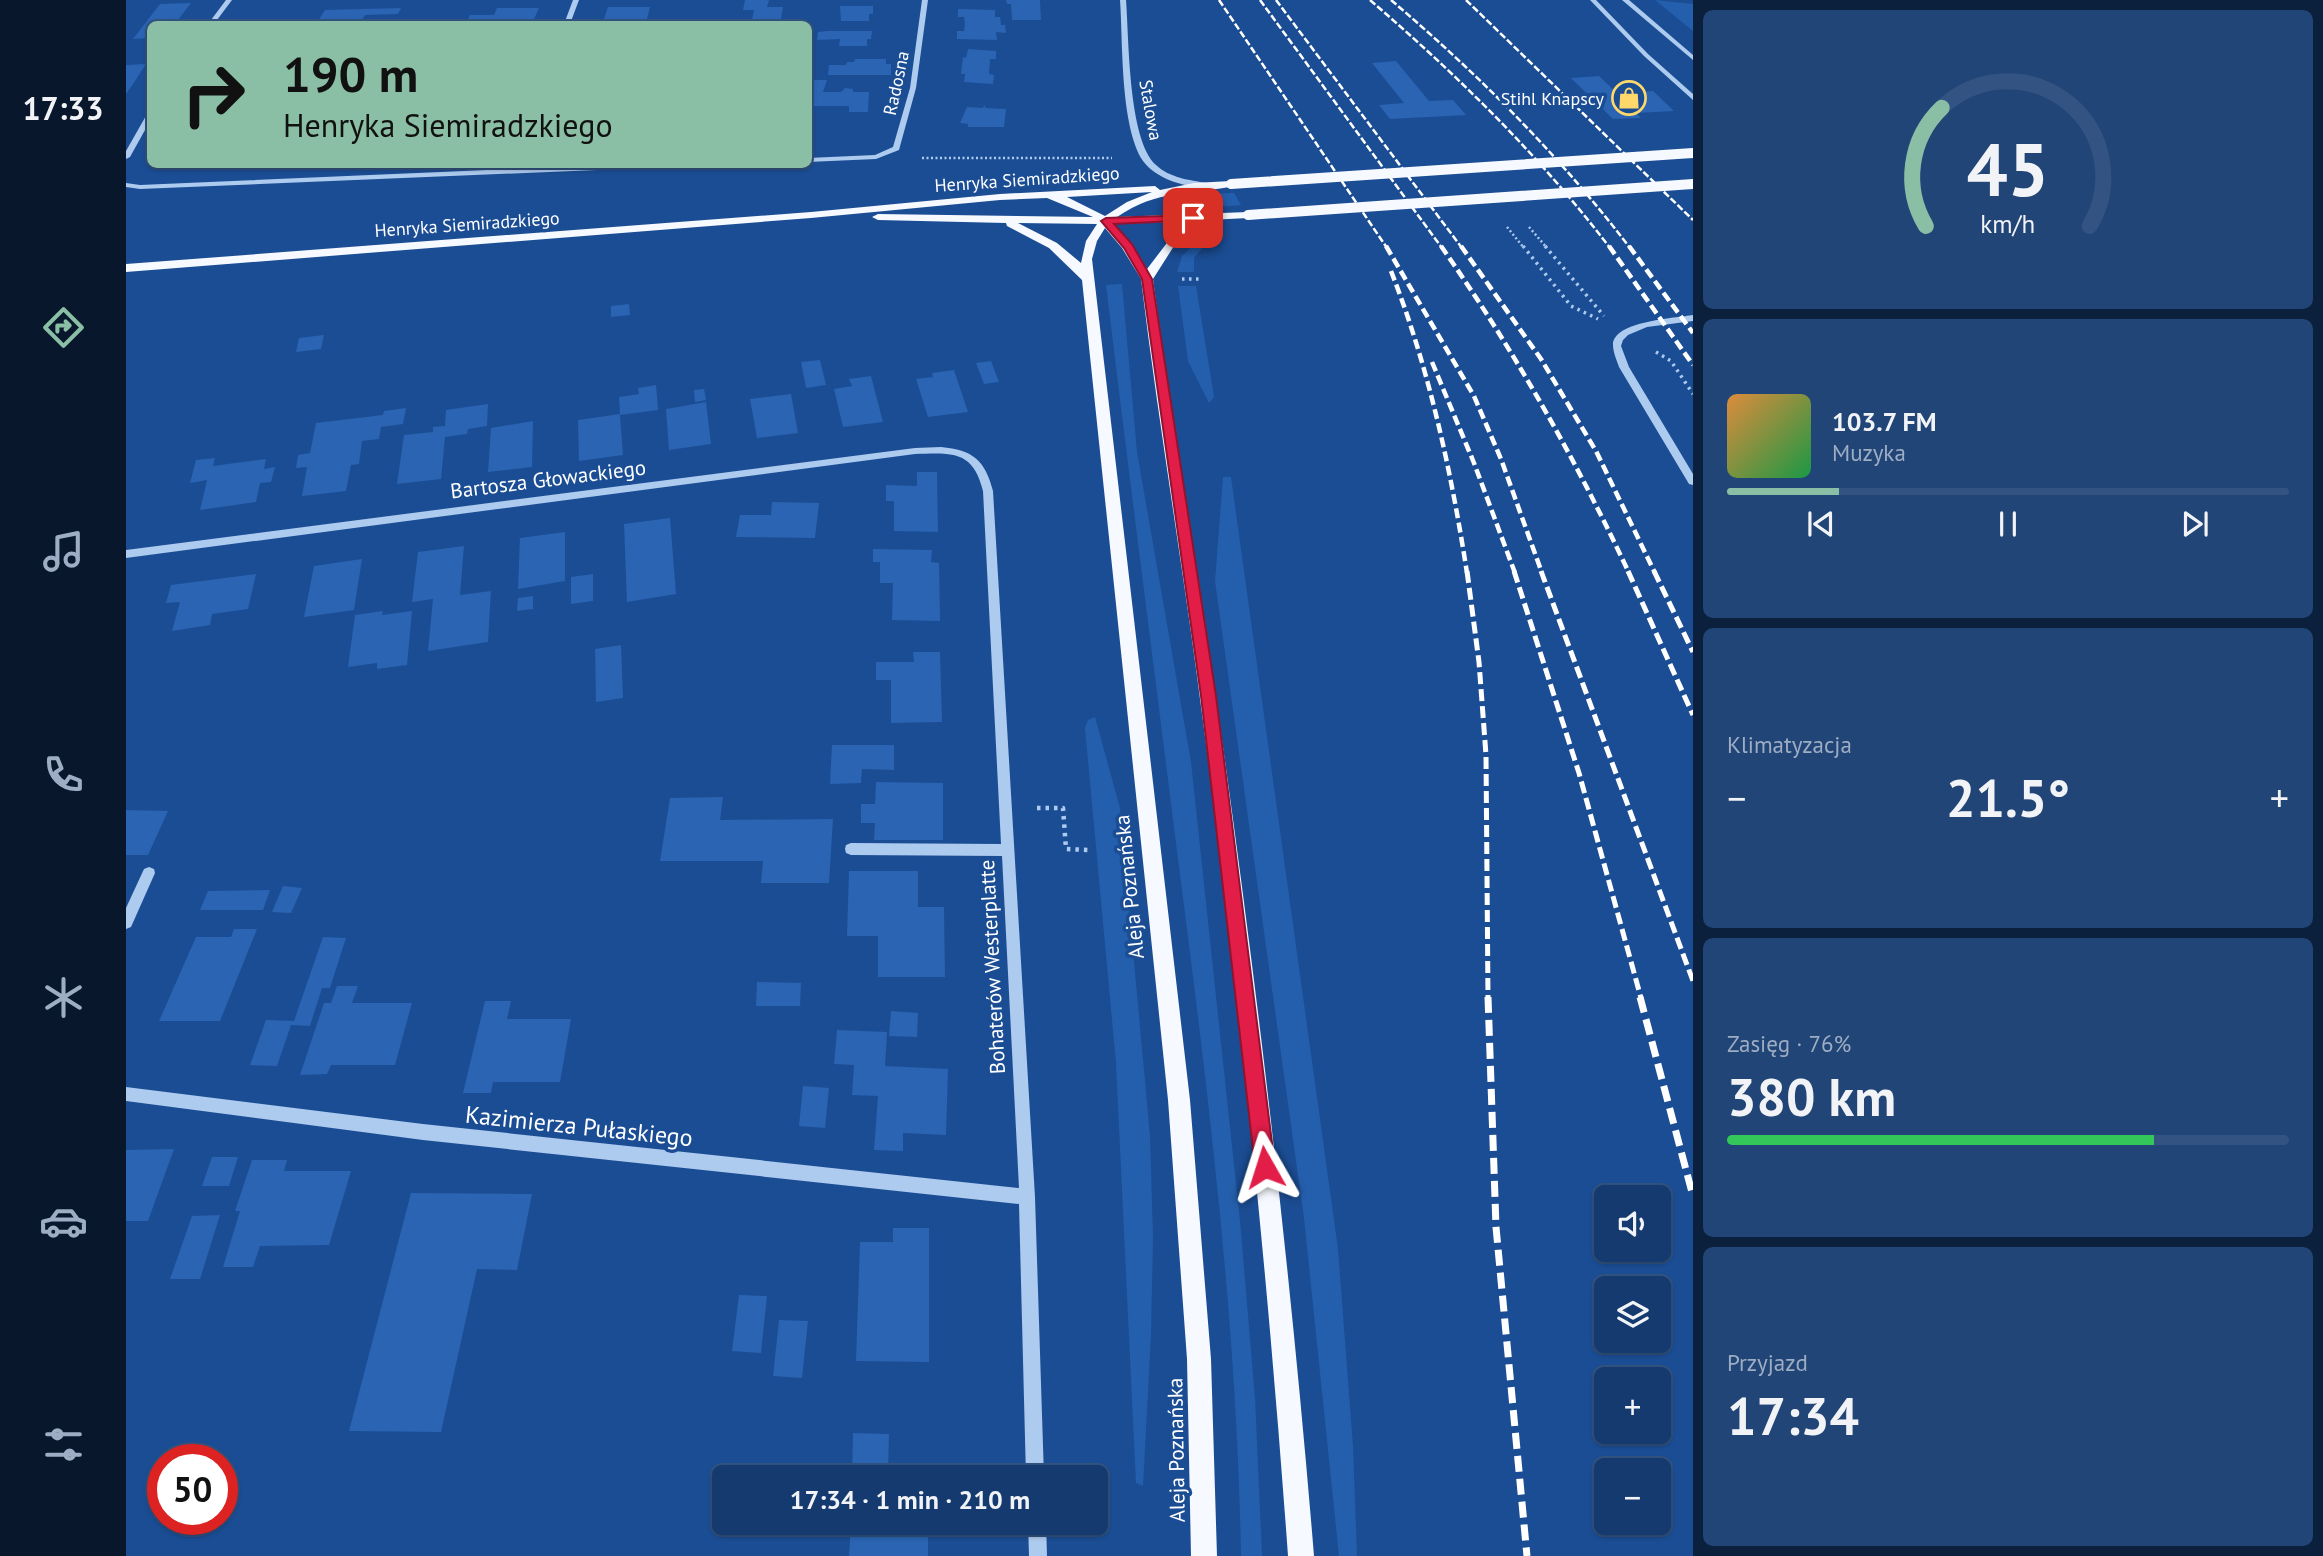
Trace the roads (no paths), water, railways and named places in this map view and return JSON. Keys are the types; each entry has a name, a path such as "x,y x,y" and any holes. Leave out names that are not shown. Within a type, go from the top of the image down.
{"main road":[{"path":"1204,186 1693,153"},
{"name":"Henryka Siemiradzkiego","path":"811,215 1106,221 1217,217 1693,184"},
{"name":"Henryka Siemiradzkiego","path":"126,268 1046,194 1204,186"},
{"name":"Aleja Poznańska","path":"1204,186 1149,196 1126,206 1106,221 1088,248 1086,277 1181,1126 1199,1359 1204,1556"},
{"path":"1046,194 1088,208 1106,221 1128,246 1147,279 1207,687 1243,980 1287,1373 1300,1556"},
{"path":"1147,279 1164,250 1176,236 1193,225 1217,217"},
{"name":"Henryka Siemiradzkiego","path":"1005,221 1042,237 1074,261 1086,277"}],"street":[{"path":"213,21 229,0"},
{"path":"568,21 576,0"},
{"name":"Radosna","path":"812,160 876,157 893,152 899,143 913,88 925,0"},
{"name":"Stalowa","path":"1123,0 1134,121 1144,158 1170,177 1204,186"},
{"path":"1593,0 1646,55 1693,98"},
{"path":"1625,0 1693,58"},
{"path":"126,157 147,121"},
{"path":"126,185 511,168"},
{"path":"1693,318 1636,328 1619,339 1617,346 1624,367 1693,482"},
{"name":"Bartosza Głowackiego","path":"126,554 915,451 949,451 975,459"},
{"name":"Bohaterów Westerplatte","path":"975,459 986,475 988,491 1027,1197 1035,1465"},
{"path":"852,849 1008,850"},
{"path":"126,923 149,873"},
{"name":"Kazimierza Pułaskiego","path":"126,1094 423,1132 1027,1197"},
{"path":"1037,1535 1038,1556"}],"railway":[{"path":"1219,0 1387,248"},
{"path":"1260,0 1442,248"},
{"path":"1276,0 1462,248"},
{"path":"1370,0 1434,57 1496,118 1555,181 1610,248"},
{"path":"1391,0 1456,57 1547,149 1630,248"},
{"path":"1466,0 1693,220"},
{"path":"1386,246 1474,396 1501,459 1542,573"},
{"path":"1441,246 1494,325 1542,405 1629,573"},
{"path":"1461,246 1541,359 1596,451 1655,573"},
{"path":"1609,246 1693,365"},
{"path":"1629,246 1693,333"},
{"path":"1391,271 1428,382 1454,496 1467,573"},
{"path":"1432,362 1474,463 1515,573"},
{"path":"1467,571 1479,662 1486,755 1488,998"},
{"path":"1514,571 1579,773 1641,998"},
{"path":"1541,571 1693,981"},
{"path":"1628,571 1693,715"},
{"path":"1654,571 1693,652"},
{"path":"1488,997 1496,1227 1527,1556"},
{"path":"1640,997 1693,1196"}],"place":[{"name":"Stihl Knapscy","path":"1629,98"}]}
